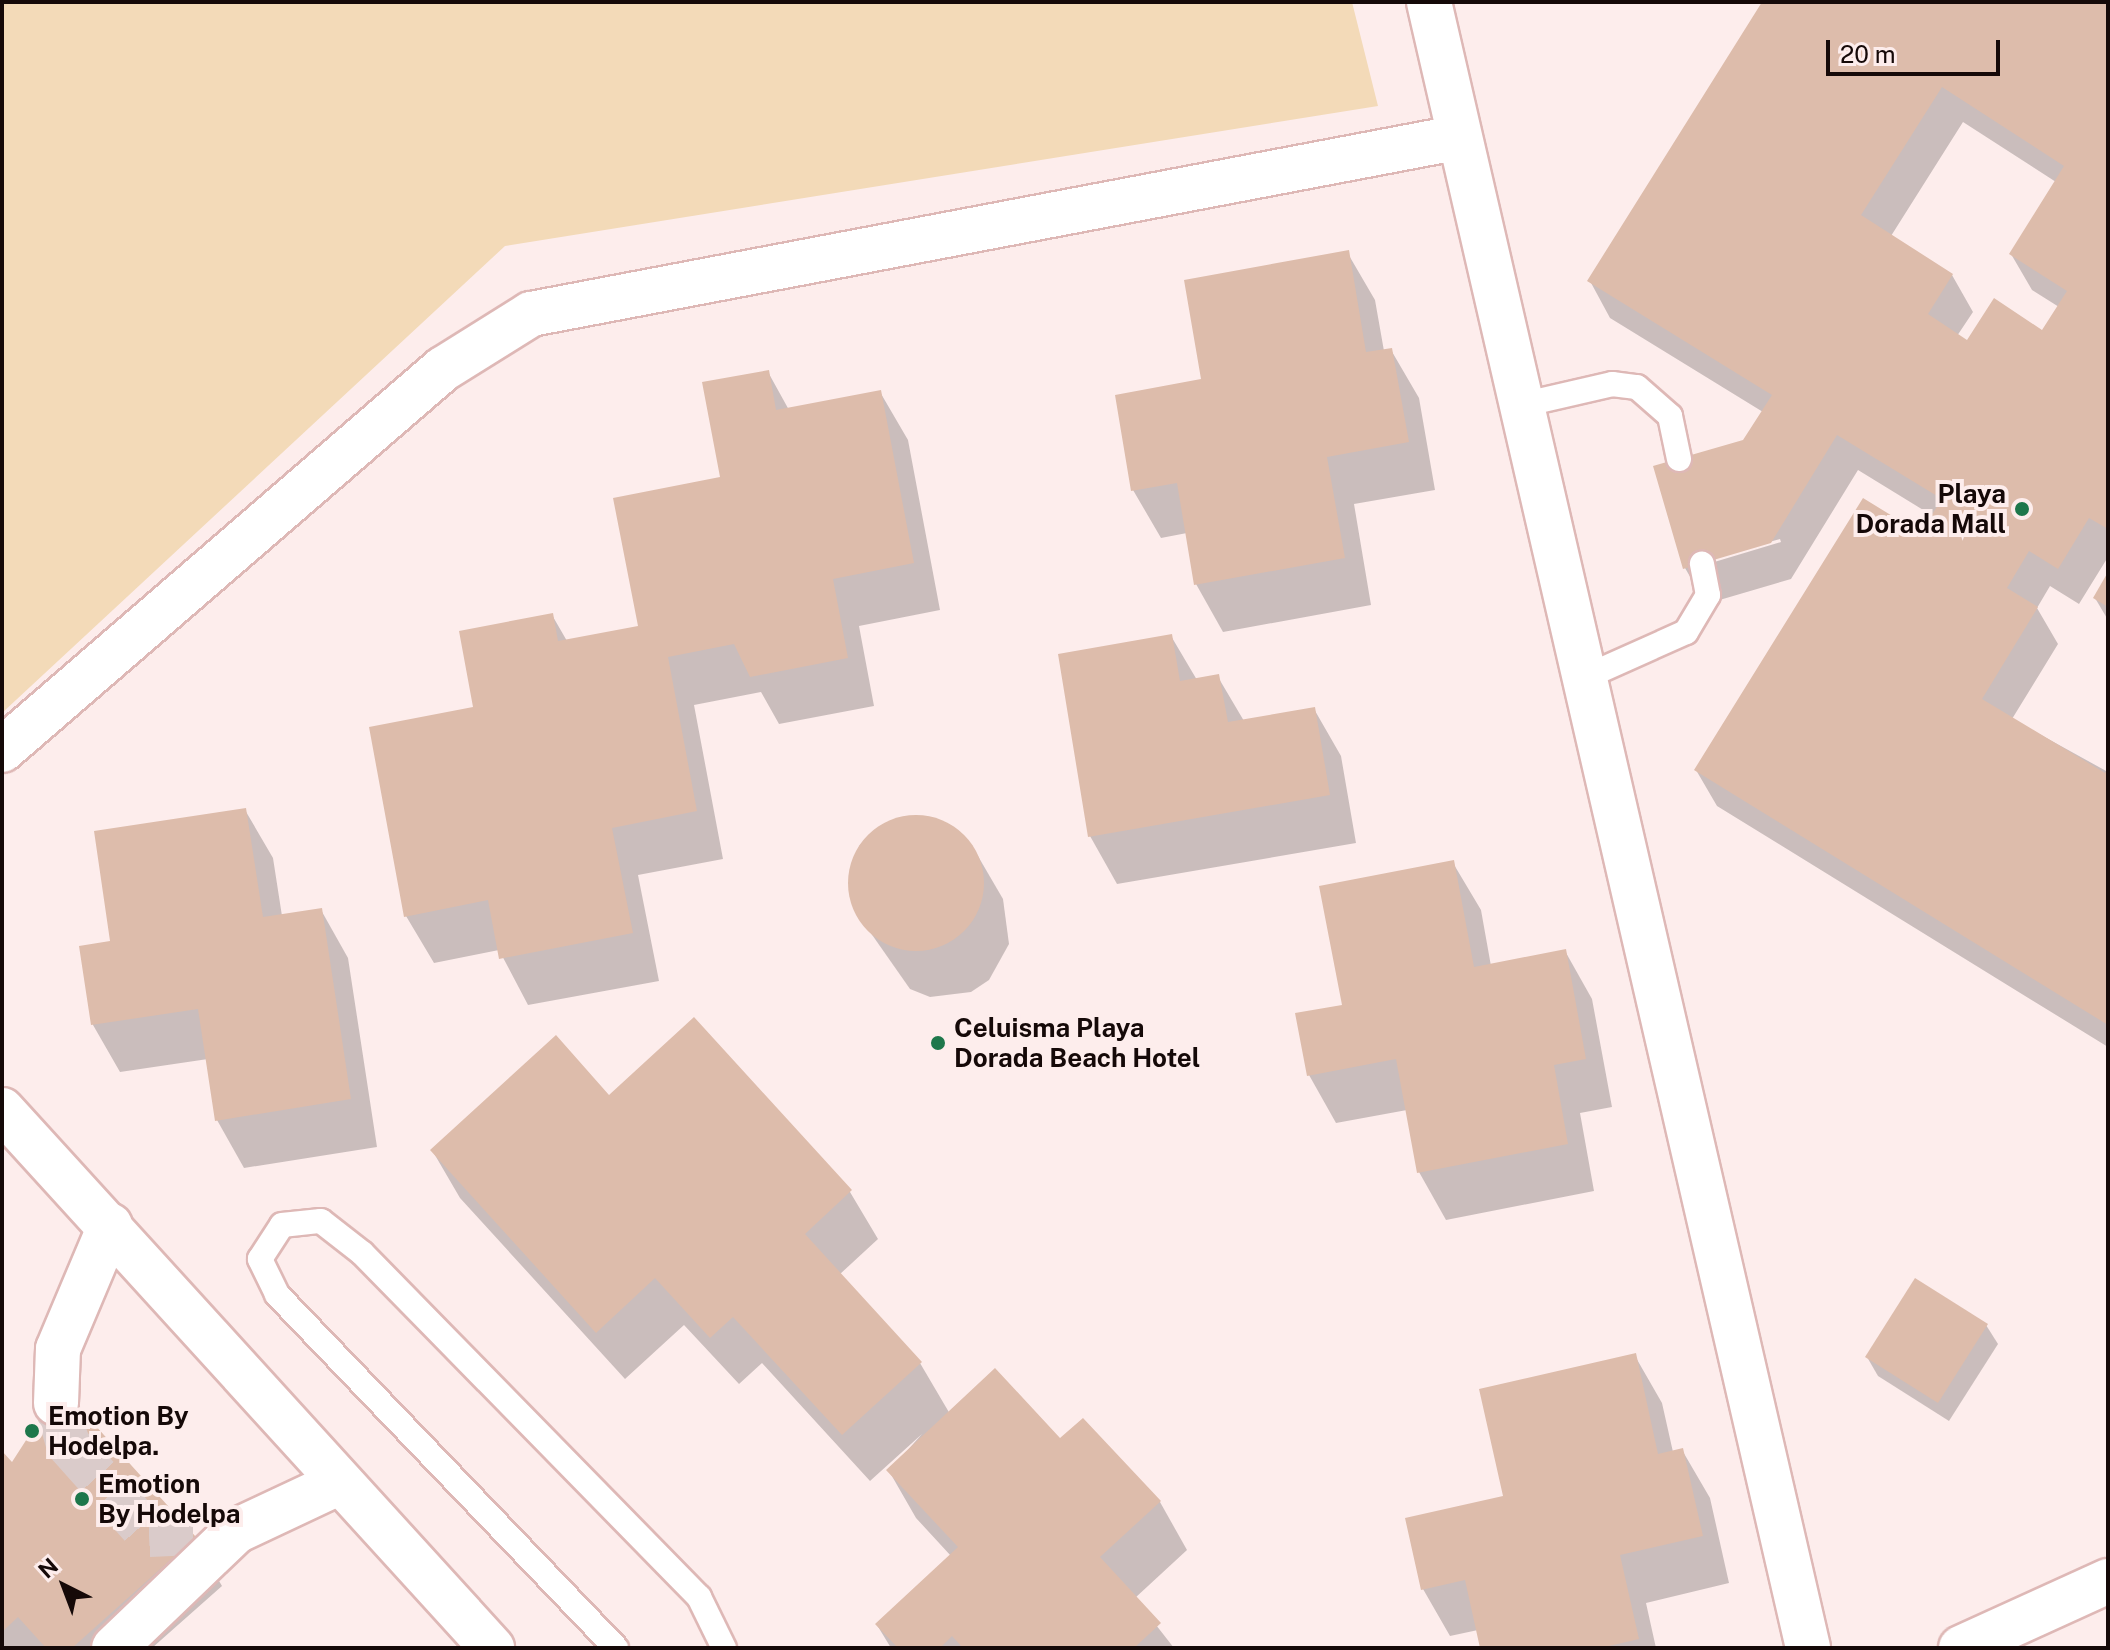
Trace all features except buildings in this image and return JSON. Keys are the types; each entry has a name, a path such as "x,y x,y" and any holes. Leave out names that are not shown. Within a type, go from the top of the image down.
{"street":[{"path":"1429,2 1455,138 1808,1648"},
{"path":"2,750 443,369 531,314 1455,138"},
{"path":"2,1110 492,1648"},
{"path":"56,1403 58,1349 110,1226"},
{"path":"114,1648 236,1531 340,1482"},
{"path":"1961,1648 2108,1581"}],"lane":[{"path":"1517,406 1612,384 1637,387 1670,416 1679,459"},
{"path":"1581,679 1686,632 1708,595 1702,564"},
{"path":"616,1648 277,1294 260,1259 282,1225 321,1221 362,1253 699,1597 724,1648"}],"shaded area":[{"path":"2,2 1352,2 1378,106 505,246 2,713"}],"tunnel":[{"path":"56,1403 68,1444 149,1535 236,1531"}],"place":[{"name":"Playa Dorada Mall","path":"2022,509"},
{"name":"Celuisma Playa Dorada Beach Hotel","path":"938,1043"},
{"name":"Emotion By Hodelpa.","path":"32,1431"},
{"name":"Emotion By Hodelpa","path":"82,1499"}]}
